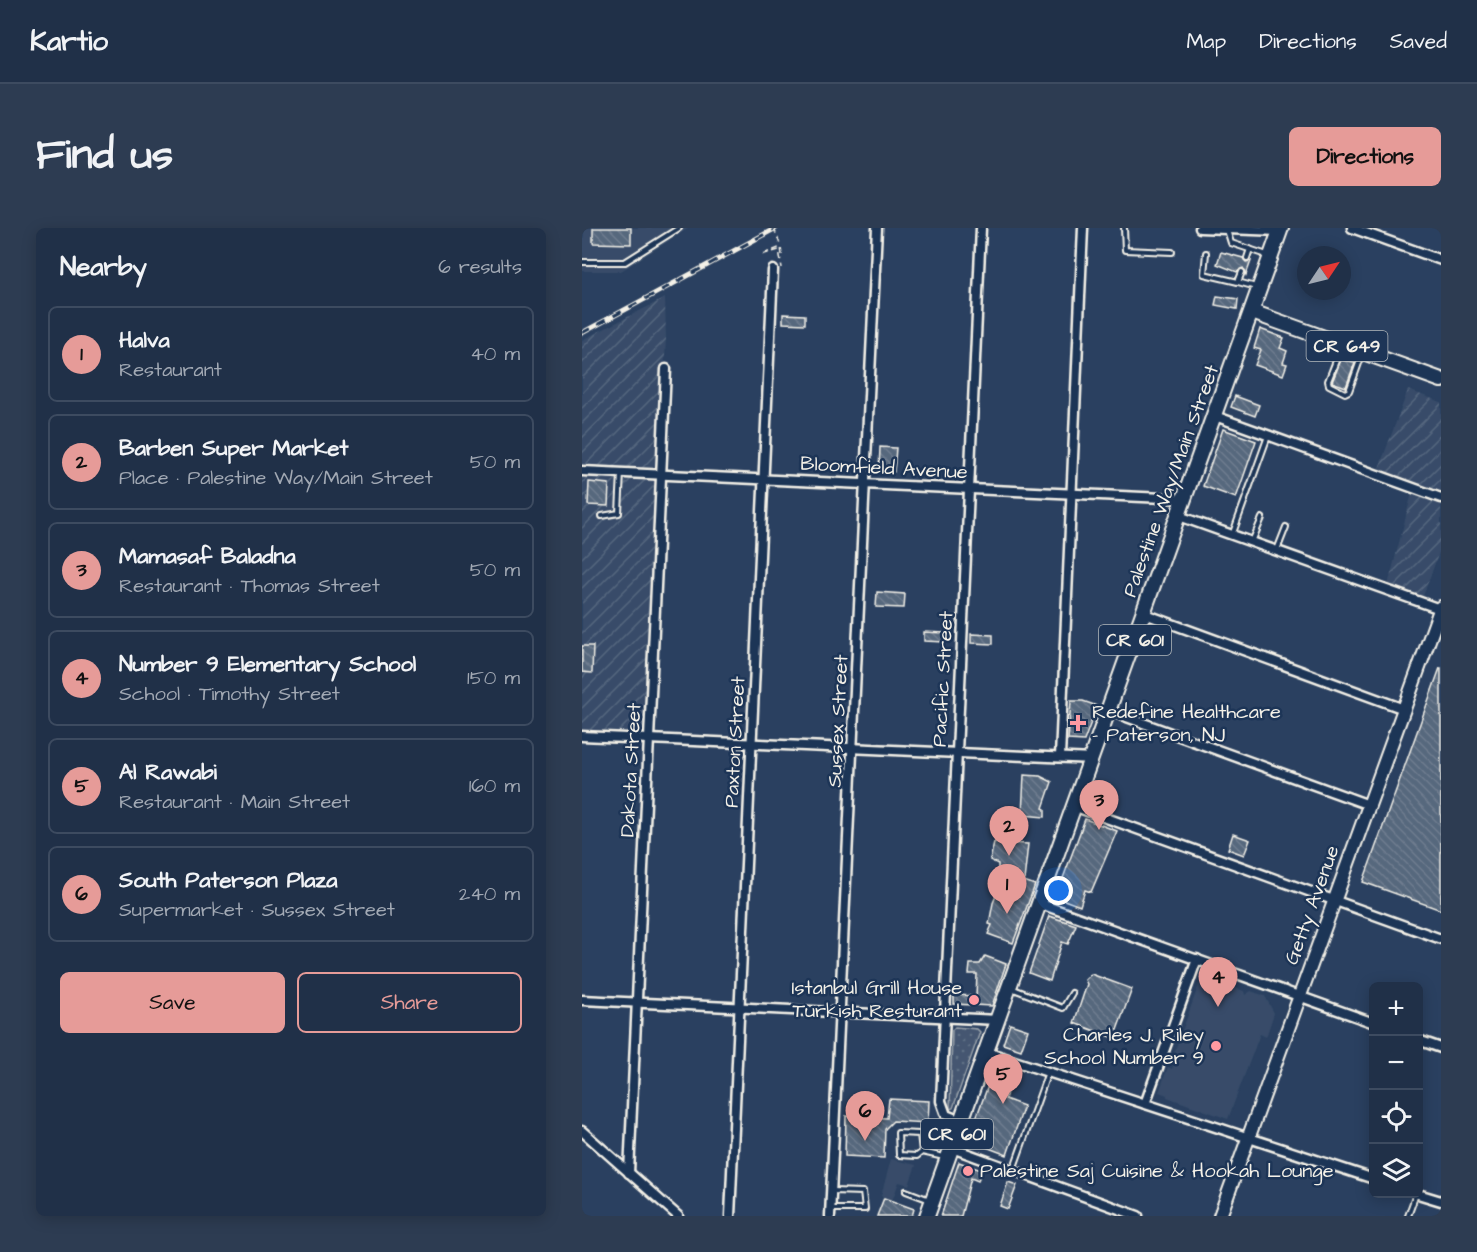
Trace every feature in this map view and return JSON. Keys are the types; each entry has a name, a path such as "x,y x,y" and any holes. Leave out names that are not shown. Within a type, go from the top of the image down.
{"main road":[{"name":"Palestine Way/Main Street","path":"987,1052 1281,229"},
{"name":"CR 649","path":"1252,312 1441,380"},
{"name":"CR 601","path":"927,1216 987,1052"}],"street":[{"name":"Sussex Street","path":"831,1212 877,228"},
{"name":"Pacific Street","path":"961,1121 946,1115 941,1101 943,1017 981,228"},
{"path":"1060,757 1083,228"},
{"path":"1200,228 1281,229"},
{"path":"1352,228 1441,260"},
{"name":"Paxton Street","path":"730,1216 764,479 777,269"},
{"name":"Dakota Street","path":"629,1173 666,369"},
{"path":"1215,416 1441,498"},
{"name":"Bloomfield Avenue","path":"582,471 1185,499"},
{"path":"1179,516 1441,608"},
{"name":"Getty Avenue","path":"1220,1216 1441,608"},
{"path":"1145,614 1404,709"},
{"path":"1110,711 1369,805"},
{"path":"582,736 1093,759"},
{"path":"1076,807 1441,939"},
{"path":"1041,904 1369,1021"},
{"path":"1145,1104 1197,959"},
{"path":"582,1000 998,1020"},
{"path":"1423,1041 1441,1048"},
{"path":"987,1052 1369,1177"},
{"path":"582,1131 678,1216"},
{"path":"950,1153 1013,1171 1138,1216"},
{"path":"1423,1196 1441,1201"}],"lane":[{"path":"582,262 625,262 679,228"},
{"path":"1124,228 1125,250 1172,252"},
{"path":"1227,229 1231,243 1272,256"},
{"path":"1247,258 1250,249"},
{"path":"1206,253 1204,274 1260,289"},
{"path":"1238,282 1242,272"},
{"path":"1342,344 1328,381 1329,386 1345,393 1349,391 1363,351"},
{"path":"1232,535 1268,435"},
{"path":"602,516 619,513 621,472"},
{"path":"1252,542 1262,518"},
{"path":"1277,551 1286,527"},
{"path":"1010,988 1063,1008 1072,993"},
{"path":"1013,1171 1048,1072"},
{"path":"922,1152 920,1134 898,1133 899,1155 917,1156 922,1152 950,1153"},
{"path":"831,1191 863,1192 865,1196 865,1209 831,1212"},
{"path":"906,1191 933,1201"},
{"path":"1408,1216 1415,1198"}],"path":[{"path":"774,228 782,255 777,269"},
{"path":"781,247 761,255 779,250 782,255"}],"shaded area":[{"path":"584,228 689,228 621,271 582,271"},
{"path":"665,298 666,339 658,473 649,744 582,737 582,340"},
{"path":"1408,390 1441,402 1441,547 1419,607 1386,593 1413,489 1376,476"},
{"name":"Charles J. Riley School Number 9","path":"1202,976 1218,982 1220,977 1231,982 1230,986 1244,991 1245,995 1251,991 1265,996 1274,1013 1266,1037 1260,1034 1228,1119 1159,1092 1168,1067 1172,1069 1177,1057 1173,1056"},
{"path":"955,1027 977,1029 980,1032 953,1108 950,1109 952,1030"},
{"path":"891,1159 916,1165 909,1185 899,1182 892,1201 881,1196"}],"building":[{"path":"593,228 631,228 631,244 593,243"},
{"path":"1221,252 1243,258 1246,262 1251,261 1246,275 1243,268 1237,272 1217,264"},
{"path":"1217,296 1238,299 1237,309 1215,305"},
{"path":"783,314 805,315 805,324 783,323"},
{"path":"1260,329 1284,338 1280,348 1287,351 1283,363 1287,364 1283,375 1255,365 1261,350 1254,348"},
{"path":"1341,360 1355,362 1346,387 1332,382"},
{"path":"1235,396 1259,405 1255,416 1231,407"},
{"path":"1223,429 1256,441 1236,498 1203,486"},
{"path":"880,447 896,448 894,472 879,471"},
{"path":"589,482 609,484 608,506 588,505"},
{"path":"877,592 905,594 904,608 876,607"},
{"path":"924,632 945,633 945,642 924,641"},
{"path":"971,634 993,635 993,644 971,643"},
{"path":"582,646 593,646 592,673 582,672"},
{"path":"1441,668 1441,910 1363,882"},
{"path":"1071,701 1083,701 1097,706 1084,741 1068,740"},
{"path":"1024,775 1040,776 1052,782 1043,808 1045,817 1022,815"},
{"path":"1085,819 1117,831 1091,892 1085,890 1080,906 1056,897"},
{"path":"1233,834 1250,840 1244,855 1228,849"},
{"path":"994,842 1028,844 1024,881 1035,885 1013,943 988,934 992,925 989,924 993,903 1000,886 1007,888 1011,873 998,871 998,864 990,860"},
{"path":"1049,916 1076,925 1068,944 1062,942 1050,981 1029,973"},
{"path":"985,956 1006,964 992,1006 954,1004 954,995 976,996 977,974 969,974 970,964 980,964"},
{"path":"1091,974 1132,989 1114,1038 1074,1023 1087,984 1085,980"},
{"path":"1010,1024 1028,1030 1021,1050 1003,1044"},
{"path":"989,1083 1008,1089 1005,1099 1024,1106 1007,1155 968,1140"},
{"path":"889,1099 929,1101 928,1123 893,1121 885,1129 884,1158 845,1156 846,1116 887,1118"},
{"path":"959,1162 981,1170 978,1181 971,1178 961,1216 941,1216"},
{"path":"1008,1182 1017,1185 1008,1209 1000,1206"},
{"path":"884,1198 914,1209 912,1216 877,1216"}],"railway":[{"path":"582,333 776,228"}],"place":[{"name":"Redefine Healthcare - Paterson, NJ","path":"1078,723"},
{"name":"Mamasaf Baladna","path":"1099,830"},
{"name":"Barben Super Market","path":"1009,856"},
{"name":"Halva","path":"1007,914"},
{"name":"Istanbul Grill House Turkish Resturant","path":"974,1000"},
{"name":"Number 9 Elementary School","path":"1218,1007"},
{"name":"Charles J. Riley School Number 9","path":"1216,1046"},
{"name":"Al Rawabi","path":"1003,1104"},
{"name":"South Paterson Plaza","path":"865,1141"},
{"name":"Palestine Saj Cuisine & Hookah Lounge","path":"968,1171"}]}
